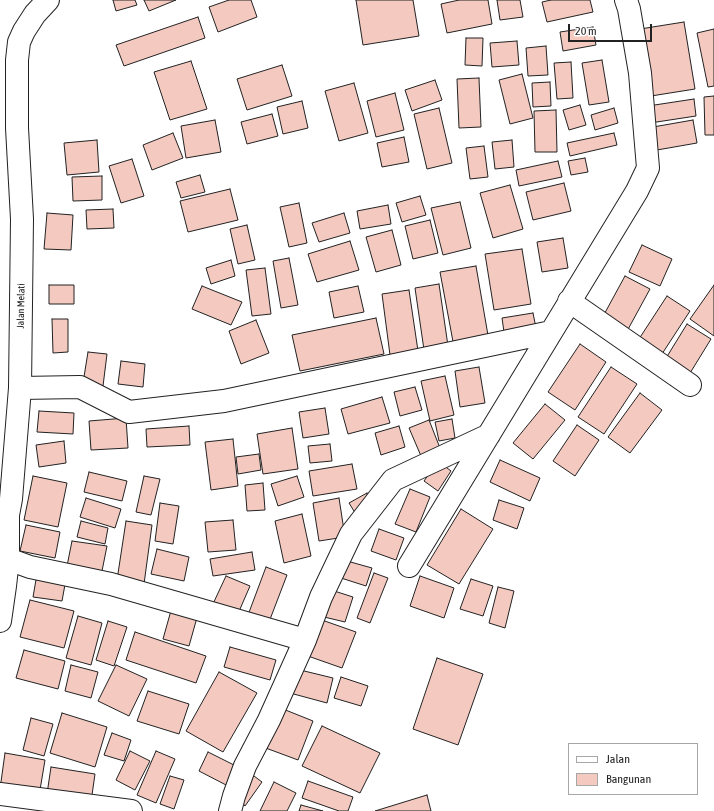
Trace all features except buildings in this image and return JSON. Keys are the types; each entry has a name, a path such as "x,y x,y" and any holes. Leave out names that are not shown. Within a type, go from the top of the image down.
{"street":[{"name":"Jalan Melati","path":"0,621 8,559 4,514 11,498 20,388 22,219 17,128 17,60 19,42 24,30 35,14 48,0"},
{"path":"409,566 637,191 648,168 640,73 629,9 626,0"},
{"path":"569,301 690,385"},
{"path":"20,388 80,387 128,412 224,400 551,332"},
{"path":"230,811 245,766 269,720 305,640 321,596 351,534 393,480 489,434"},
{"path":"8,559 30,567 111,584 305,640"},
{"path":"0,794 131,811"}]}
